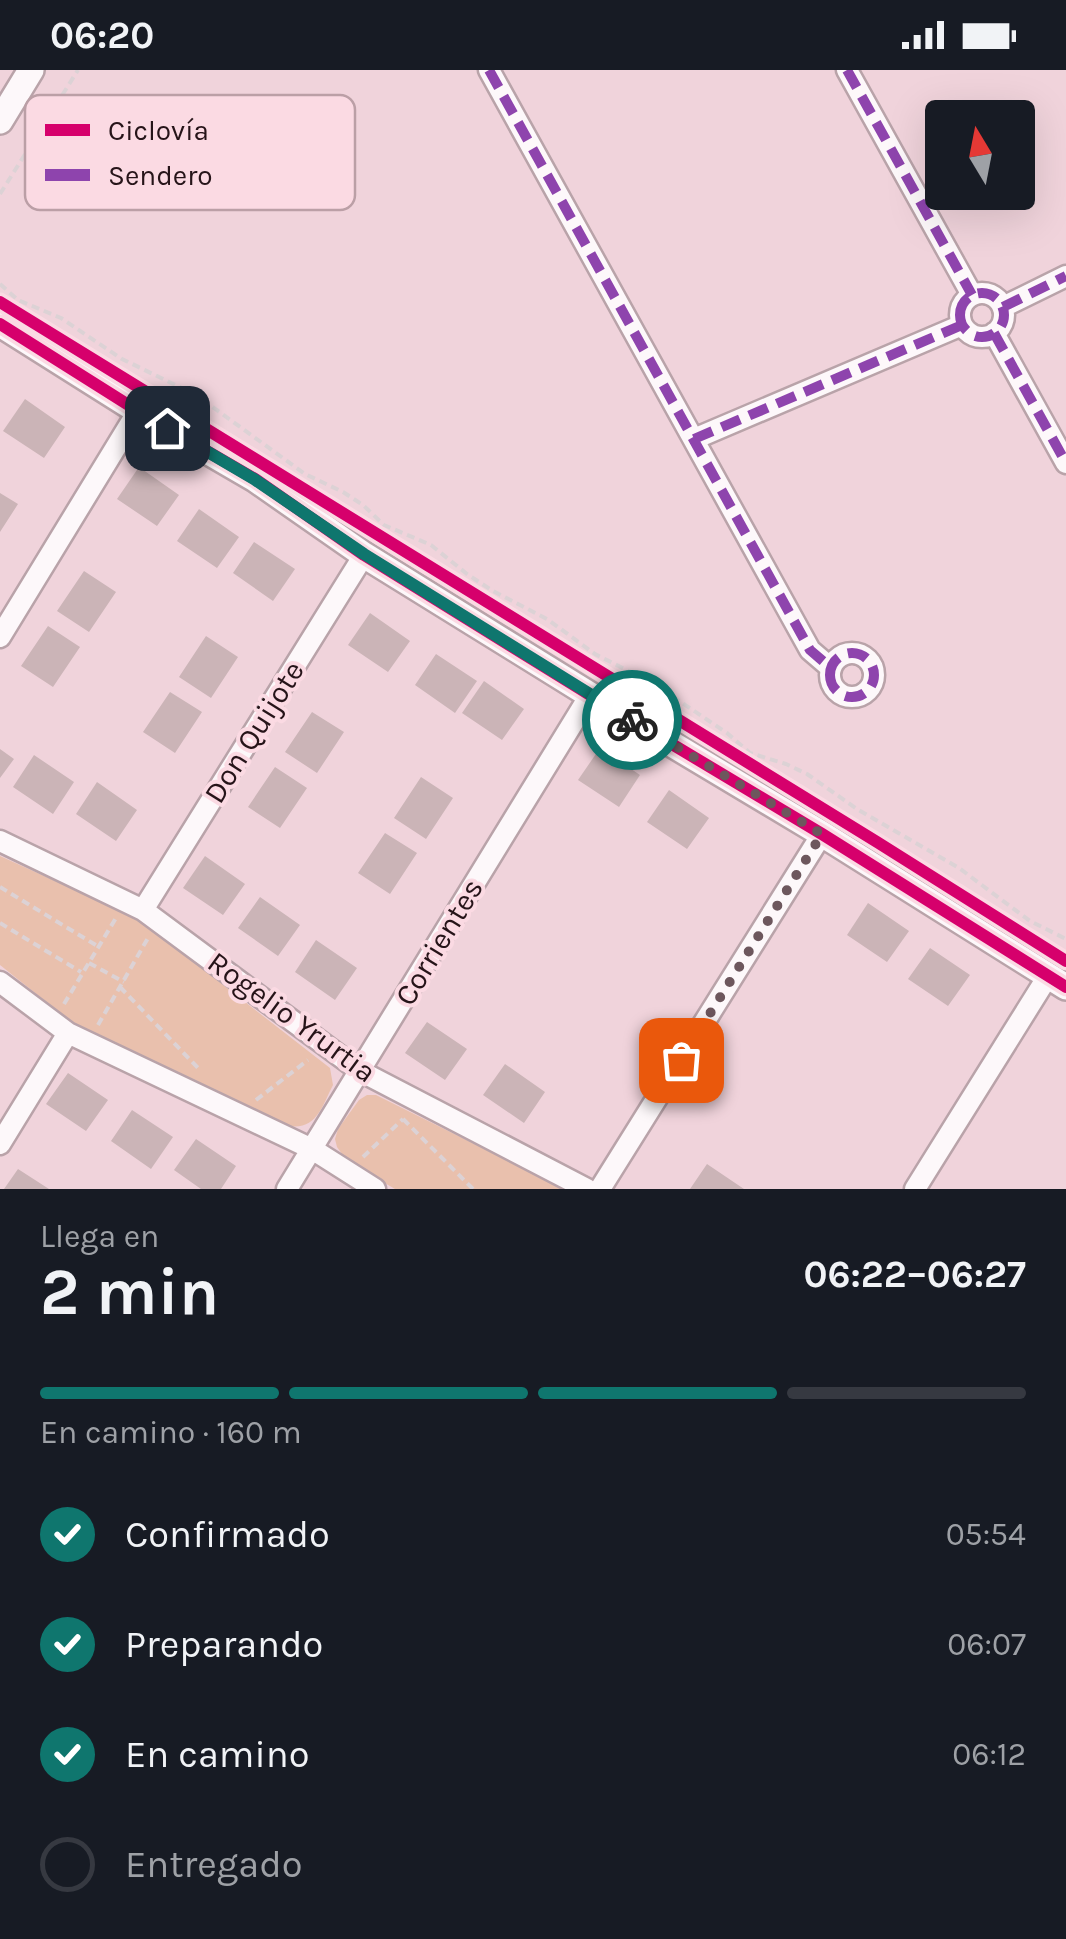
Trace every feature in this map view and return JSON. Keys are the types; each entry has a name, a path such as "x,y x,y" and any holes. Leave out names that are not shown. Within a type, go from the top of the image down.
{"street":[{"path":"0,121 31,70"},
{"path":"489,70 810,650 831,668"},
{"path":"847,70 972,295"},
{"path":"1002,307 1066,276"},
{"path":"986,293 1002,307 1003,322 994,333 972,335 962,324 960,311 972,295 986,293"},
{"path":"0,324 254,479 364,554 590,695 822,834 1057,982 915,1189"},
{"path":"694,439 962,324"},
{"path":"994,333 1066,464"},
{"path":"0,637 138,411"},
{"name":"Don Quijote","path":"135,915 364,554"},
{"name":"Corrientes","path":"288,1189 590,695"},
{"path":"600,1189 822,834"},
{"name":"Rogelio Yrurtia","path":"0,841 135,915 360,1071 587,1189"},
{"path":"0,982 77,1029 312,1149 375,1189"},
{"path":"0,1144 77,1029"}],"path":[{"path":"46,95 62,70"},
{"path":"62,95 78,70"},
{"path":"0,170 25,130"},
{"path":"0,194 25,154"},
{"path":"0,284 18,300 61,318 122,360 196,395 305,474 343,492 384,525 431,545 467,574 547,619 594,654 654,684 750,753 807,774 857,809 959,868 1030,921 1066,939"},
{"path":"0,302 33,322"},
{"path":"284,476 318,497"},
{"path":"369,528 403,549"},
{"path":"454,580 521,622"},
{"path":"555,643 623,685"},
{"path":"708,737 759,769"},
{"path":"0,888 98,947"},
{"path":"106,912 135,915"},
{"path":"62,1008 117,916"},
{"path":"0,923 83,973"},
{"path":"96,1030 150,936 159,943"},
{"path":"89,962 122,984 200,1070"},
{"path":"77,1029 105,1034"},
{"path":"266,1109 252,1103 310,1059"},
{"path":"359,1160 405,1117 473,1189"}],"shaded area":[{"path":"0,856 137,918 330,1068 333,1085 317,1115 306,1124 289,1126 74,1024 0,965"},
{"path":"367,1095 376,1095 565,1189 395,1189 347,1161 337,1147 338,1129"}],"building":[{"path":"25,399 65,427 44,458 3,431"},
{"path":"139,467 179,495 157,526 117,499"},
{"path":"0,493 18,504 0,532"},
{"path":"199,509 239,537 217,568 177,541"},
{"path":"254,542 295,569 273,601 233,573"},
{"path":"84,571 116,592 89,632 57,611"},
{"path":"370,613 410,641 388,672 348,645"},
{"path":"48,626 80,647 53,687 21,666"},
{"path":"206,636 238,657 211,698 179,677"},
{"path":"436,654 477,681 455,713 415,685"},
{"path":"484,681 524,709 502,740 462,713"},
{"path":"170,692 202,712 175,753 143,732"},
{"path":"312,712 344,732 317,773 285,752"},
{"path":"600,748 640,775 619,807 578,780"},
{"path":"0,749 14,759 0,778"},
{"path":"34,755 74,782 53,814 13,787"},
{"path":"275,767 307,788 280,828 248,807"},
{"path":"421,777 453,798 426,839 394,818"},
{"path":"97,782 137,810 116,841 76,814"},
{"path":"669,790 709,818 687,849 647,822"},
{"path":"385,833 417,853 390,894 358,873"},
{"path":"205,856 245,884 223,915 183,888"},
{"path":"260,897 300,925 278,956 238,928"},
{"path":"868,903 909,931 887,962 847,935"},
{"path":"316,940 357,968 335,1000 295,972"},
{"path":"930,948 970,975 948,1006 908,979"},
{"path":"427,1022 467,1049 445,1080 405,1053"},
{"path":"505,1064 545,1092 524,1123 483,1095"},
{"path":"68,1073 108,1100 86,1131 46,1104"},
{"path":"132,1110 173,1137 151,1169 111,1141"},
{"path":"196,1139 236,1166 221,1189 201,1189 174,1170"},
{"path":"707,1164 744,1189 690,1189"},
{"path":"18,1169 49,1189 4,1189"}],"marked path":[{"path":"489,70 810,650 831,668"},
{"path":"847,70 972,295"},
{"path":"1003,307 1066,276"},
{"path":"982,293 997,300 1004,315 997,330 982,337 967,330 960,315 967,300 982,293"},
{"path":"694,439 962,325"},
{"path":"994,333 1066,463"},
{"path":"852,653 867,660 874,675 867,690 852,697 837,690 830,675 837,660 852,653"}],"cycle path":[{"path":"0,302 1066,961"},
{"path":"0,324 255,479 364,555 1066,987"}],"way so far":[{"path":"632,720 822,834 681,1060"}],"route":[{"path":"167,428 254,479 364,554 632,720"}]}
